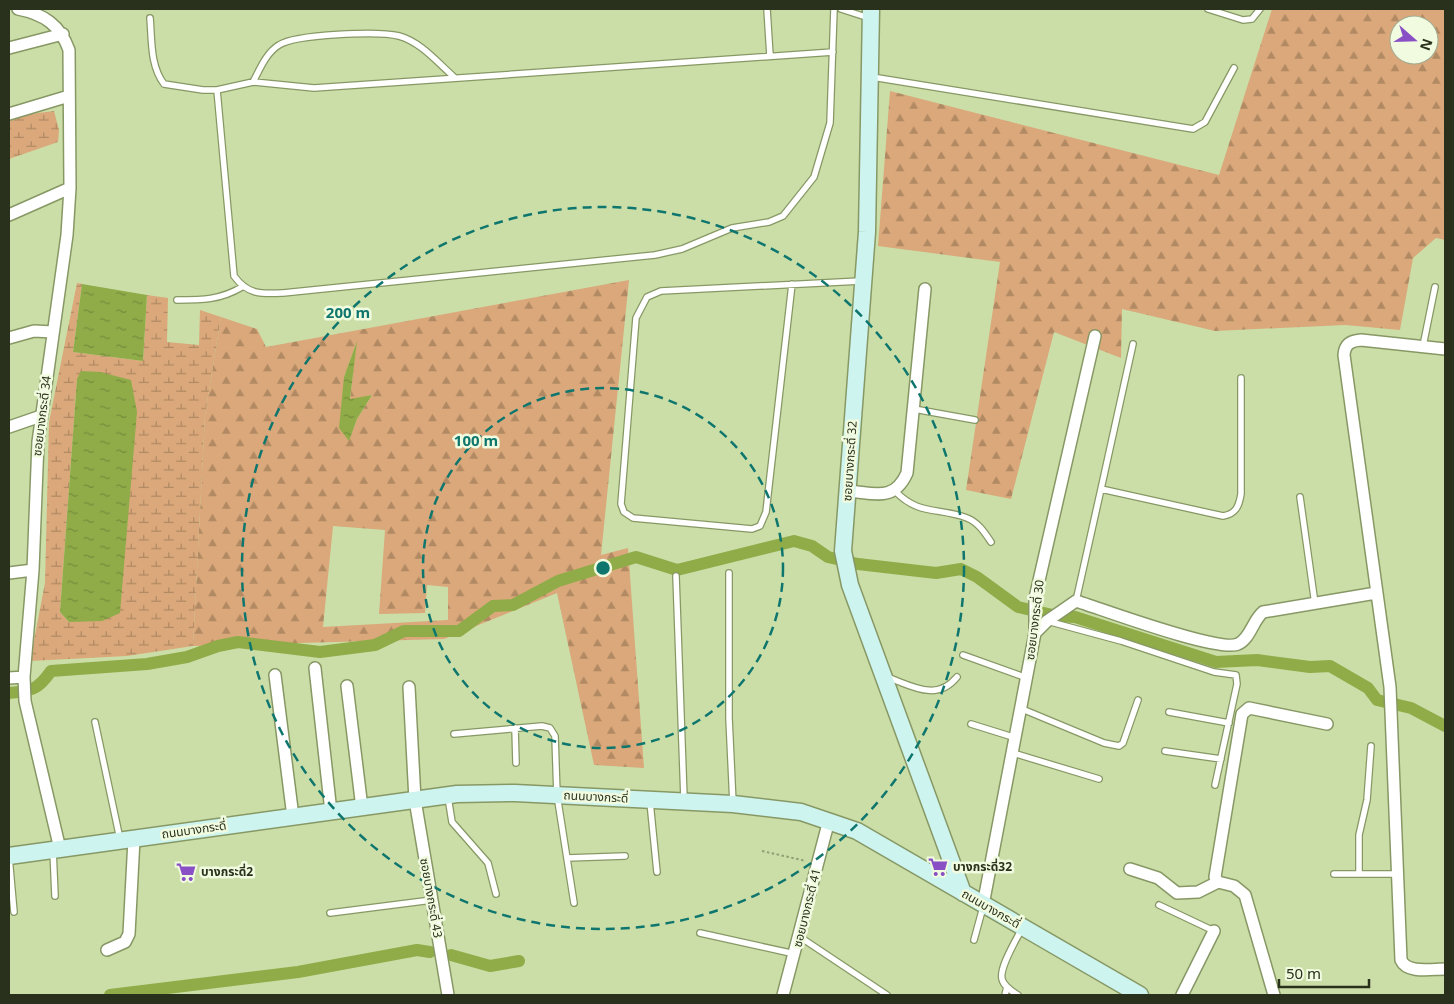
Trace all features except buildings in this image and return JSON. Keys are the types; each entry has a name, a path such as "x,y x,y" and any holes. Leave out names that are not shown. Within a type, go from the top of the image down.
{"street":[{"path":"18,9 45,19 63,34"},
{"name":"ซอยบางกระดี่ 32","path":"871,14 867,232 844,558 964,894"},
{"path":"9,48 63,34"},
{"name":"ซอยบางกระดี่ 34","path":"56,850 24,701 24,682 33,570 41,416 67,235 70,188 69,50 63,34"},
{"path":"9,114 69,96"},
{"path":"9,215 70,188"},
{"path":"848,491 887,493 895,491 901,486 907,473 925,289"},
{"path":"9,338 34,331 53,332"},
{"name":"ซอยบางกระดี่ 30","path":"983,905 1022,709 1035,633 1035,601 1095,336"},
{"path":"1445,349 1360,340 1352,341 1345,349 1376,594 1390,686 1401,960 1403,965 1409,969 1445,969"},
{"path":"9,427 41,416"},
{"path":"9,573 33,570"},
{"path":"1035,633 1047,621 1076,601 1205,642 1230,646 1239,644 1258,616 1264,612 1376,594"},
{"path":"315,668 331,812"},
{"path":"275,675 294,817"},
{"path":"9,678 24,682"},
{"path":"347,686 362,808"},
{"name":"ซอยบางกระดี่ 43","path":"408,687 415,800 448,995"},
{"path":"1218,882 1215,877 1217,860 1244,710 1255,709 1326,724"},
{"name":"ถนนบางกระดี่","path":"9,857 447,795 514,793 557,795 733,804 801,812 857,831 1140,995"},
{"name":"ซอยบางกระดี่ 41","path":"783,995 800,937 829,820"},
{"path":"107,950 125,942 129,934 127,840"},
{"path":"1130,869 1158,878 1177,893 1198,892 1218,882 1234,886 1245,895 1274,995"},
{"path":"1182,995 1214,931"}],"lane":[{"path":"767,9 770,56"},
{"path":"217,90 234,276 242,287 252,292 283,293 655,255 682,248 732,228 770,222 783,216 814,177 830,123 834,9"},
{"path":"840,9 871,14"},
{"path":"1208,9 1242,20 1252,19 1260,9"},
{"path":"150,18 153,61 156,74 164,84 203,90 217,90 253,82 314,88 832,52"},
{"path":"253,82 265,59 278,45 297,38 368,34 400,36 418,45 454,77"},
{"path":"870,76 1192,130 1205,122 1234,68"},
{"path":"792,284 766,512 760,526 752,529 633,518 624,512 621,504 636,318 640,307 647,298 661,291 863,280"},
{"path":"177,300 208,300 227,296 242,287"},
{"path":"1424,346 1435,287"},
{"path":"1076,601 1133,344"},
{"path":"1101,489 1201,512 1223,516 1231,515 1240,504 1241,494 1241,378"},
{"path":"914,409 974,420"},
{"path":"895,491 913,506 966,518 982,529 992,542"},
{"path":"1300,497 1315,604"},
{"path":"729,573 729,718 733,804"},
{"path":"676,576 684,802"},
{"path":"1047,621 1122,641 1214,672 1236,675 1237,684 1215,785"},
{"path":"963,655 1027,678"},
{"path":"885,676 935,691 944,689 957,677"},
{"path":"1022,709 1104,744 1119,746 1123,743 1138,700"},
{"path":"1169,712 1228,723"},
{"path":"95,722 127,840"},
{"path":"971,724 1016,738"},
{"path":"454,734 542,726 550,728 555,736 557,795 574,903"},
{"path":"515,728 516,763"},
{"path":"1359,874 1359,835 1367,800 1371,746"},
{"path":"1165,751 1220,760"},
{"path":"1013,752 1098,779"},
{"path":"447,795 452,822 488,863 496,894"},
{"path":"650,800 657,872"},
{"path":"55,896 56,850"},
{"path":"567,858 625,856"},
{"path":"9,857 14,912"},
{"path":"1334,874 1398,874"},
{"path":"330,913 432,900"},
{"path":"974,940 983,905"},
{"path":"1158,905 1214,931"},
{"path":"1018,995 1007,987 1002,979 1002,970 1022,928"},
{"path":"700,933 795,954"},
{"path":"800,937 887,995"},
{"path":"1005,995 1007,987"}],"path":[{"path":"762,851 818,864"}],"green space":[{"path":"1272,9 1445,9 1445,240 1436,238 1413,258 1400,330 1345,325 1215,331 1122,309 1121,358 1054,332 1011,499 966,490 1000,262 878,246 890,91 1219,175"},
{"path":"54,111 59,130 58,142 9,159 9,121 30,114"},
{"path":"629,280 601,555 628,548 644,768 594,765 557,593 444,639 193,646 205,415 221,317 257,329 266,347","holes":["356,344 350,400 372,395 357,419 349,440 344,377","333,526 385,530 379,614 425,613 427,585 448,587 448,620 323,627"]},
{"path":"77,283 82,284 73,352 143,361 147,295 168,298 167,342 199,345 200,310 221,317 205,415 193,646 127,656 30,661 45,583 49,422","holes":["77,379 69,622 60,612"]}],"water":[{"path":"82,284 147,295 143,361 73,352"},
{"path":"357,341 350,399 372,395 357,419 349,441 339,428 344,377"},
{"path":"81,371 100,372 131,380 137,412 120,613 102,621 69,622 60,612 77,379"}],"waterway":[{"path":"9,693 38,686 51,671 147,664 187,657 218,646 238,642 320,652 375,645 404,631 459,631 493,606 513,605 558,581 636,557 677,570 794,541 812,546 828,557 858,564 936,573 961,569 977,577 1018,607 1057,616 1075,617 1216,662 1257,660 1310,667 1330,666 1368,688 1377,700 1411,708 1445,726"},
{"path":"110,995 298,972 417,950 430,952"},
{"path":"451,955 490,966 519,961"}],"place":[{"name":"บางกระดี่32","path":"938,867"},
{"name":"บางกระดี่2","path":"186,872"}]}
